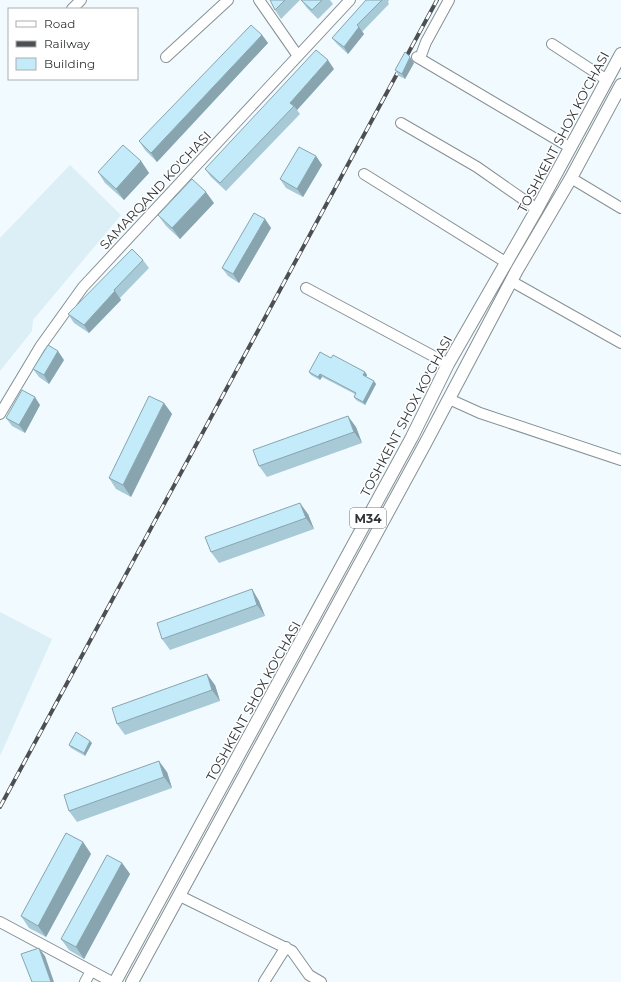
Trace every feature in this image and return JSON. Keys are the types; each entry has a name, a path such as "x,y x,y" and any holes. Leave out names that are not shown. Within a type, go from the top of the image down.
{"main road":[{"name":"TOSHKENT SHOX KO'CHASI","path":"115,982 412,437 448,364 507,263 621,54"},
{"name":"TOSHKENT SHOX KO'CHASI","path":"132,982 425,444 511,281 621,85"},
{"path":"412,437 425,444"}],"street":[{"path":"73,8 81,0"},
{"path":"166,57 228,0"},
{"path":"259,0 298,56"},
{"name":"SAMARQAND KO'CHASI","path":"0,414 40,347 83,287 350,0"},
{"path":"449,0 418,57 570,148"},
{"path":"552,44 607,80"},
{"path":"401,123 477,167 537,209"},
{"path":"364,174 507,263"},
{"path":"570,178 621,208"},
{"path":"511,281 621,343"},
{"path":"306,288 448,364"},
{"path":"449,399 486,415 621,460"},
{"path":"180,896 286,947 296,954 309,974 321,982"},
{"path":"0,922 112,982"},
{"path":"264,982 286,947"},
{"path":"85,982 91,971"}],"shaded area":[{"path":"70,165 121,215 33,320 32,331 0,371 0,238"},
{"path":"0,612 52,639 0,756"}],"building":[{"path":"270,0 285,0 275,10"},
{"path":"301,0 322,0 312,10"},
{"path":"366,0 382,0 357,25 359,27 344,47 332,38"},
{"path":"251,25 262,35 151,153 139,141"},
{"path":"316,50 328,60 290,103 294,106 220,183 205,169"},
{"path":"405,52 410,57 402,74 395,70"},
{"path":"123,145 141,161 116,189 98,172"},
{"path":"299,147 316,156 297,189 280,179"},
{"path":"192,179 206,192 172,228 158,215"},
{"path":"254,213 265,219 233,274 222,268"},
{"path":"132,249 143,260 114,290 115,291 84,325 68,314"},
{"path":"48,345 58,351 44,375 33,369"},
{"path":"320,352 331,358 333,355 365,372 363,375 374,381 363,402 354,397 356,393 320,374 318,377 309,372"},
{"path":"22,390 35,397 19,425 6,418"},
{"path":"149,396 164,403 123,485 109,478"},
{"path":"348,416 354,432 259,466 253,450"},
{"path":"300,503 306,518 211,552 205,537"},
{"path":"252,589 257,605 162,639 157,623"},
{"path":"207,674 212,690 117,724 112,708"},
{"path":"76,732 90,741 84,753 69,745"},
{"path":"159,761 164,777 69,811 64,795"},
{"path":"66,833 83,842 38,926 21,916"},
{"path":"107,855 122,863 76,947 61,939"},
{"path":"39,948 51,982 32,982 21,954"}],"railway":[{"path":"0,807 437,0"}]}
